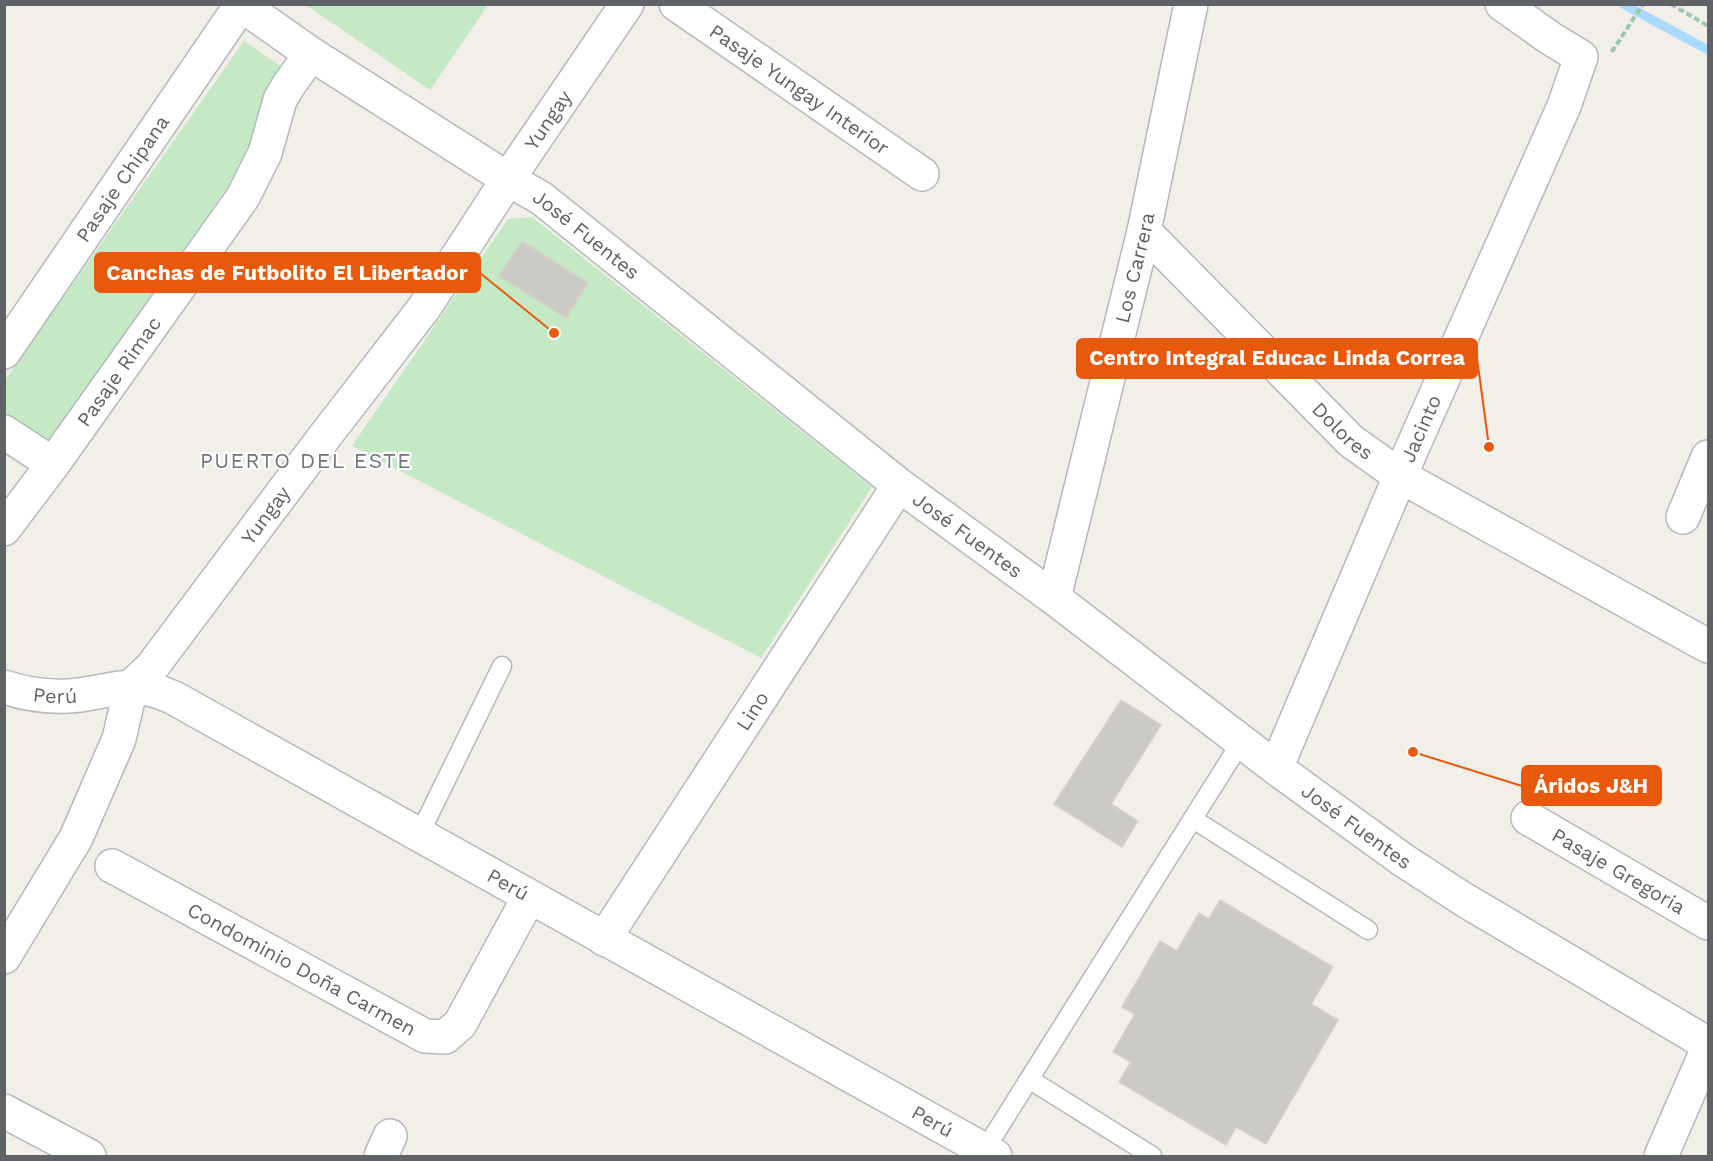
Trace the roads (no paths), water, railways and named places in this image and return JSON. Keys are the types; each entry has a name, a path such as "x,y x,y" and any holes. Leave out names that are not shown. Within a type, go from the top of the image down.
{"street":[{"name":"Yungay","path":"131,687 152,667 424,308 627,4"},
{"name":"Pasaje Yungay Interior","path":"676,4 922,174"},
{"name":"Los Carrera","path":"1054,598 1144,231 1191,4"},
{"name":"Jacinto","path":"1276,768 1400,477 1564,106 1581,57 1502,4"},
{"name":"José Fuentes","path":"240,5 311,54 541,198 899,484 1054,598 1276,768 1403,860 1463,900 1708,1046"},
{"name":"Pasaje Chipana","path":"4,352 240,5"},
{"name":"Pasaje Rimac","path":"4,529 53,464 243,196 265,153 280,100 311,54"},
{"name":"Dolores","path":"1144,231 1351,441 1400,477 1708,646"},
{"path":"4,432 53,464"},
{"path":"1683,517 1708,457"},
{"name":"Lino","path":"604,939 899,484"},
{"name":"Perú","path":"4,687 43,696 68,697 131,687 153,690 174,698 989,1154"},
{"path":"4,957 76,838 120,739 131,687"},
{"name":"Pasaje Gregoria","path":"1528,818 1708,923"},
{"name":"Condominio Doña Carmen","path":"112,866 425,1036 445,1037 460,1024 529,897"},
{"path":"1661,1156 1708,1046"},
{"path":"4,1111 89,1156"}],"lane":[{"path":"419,835 502,666"},
{"path":"989,1154 1029,1079 1242,742"},
{"path":"1193,819 1368,930"},
{"path":"1029,1079 1152,1156"}],"waterway":[{"path":"1623,4 1708,50"}],"place":[{"name":"Canchas de Futbolito El Libertador","path":"554,333"},
{"name":"Centro Integral Educac Linda Correa","path":"1489,447"},
{"name":"Áridos J&H","path":"1413,752"}],"district":[{"name":"PUERTO DEL ESTE","path":"306,460"}]}
